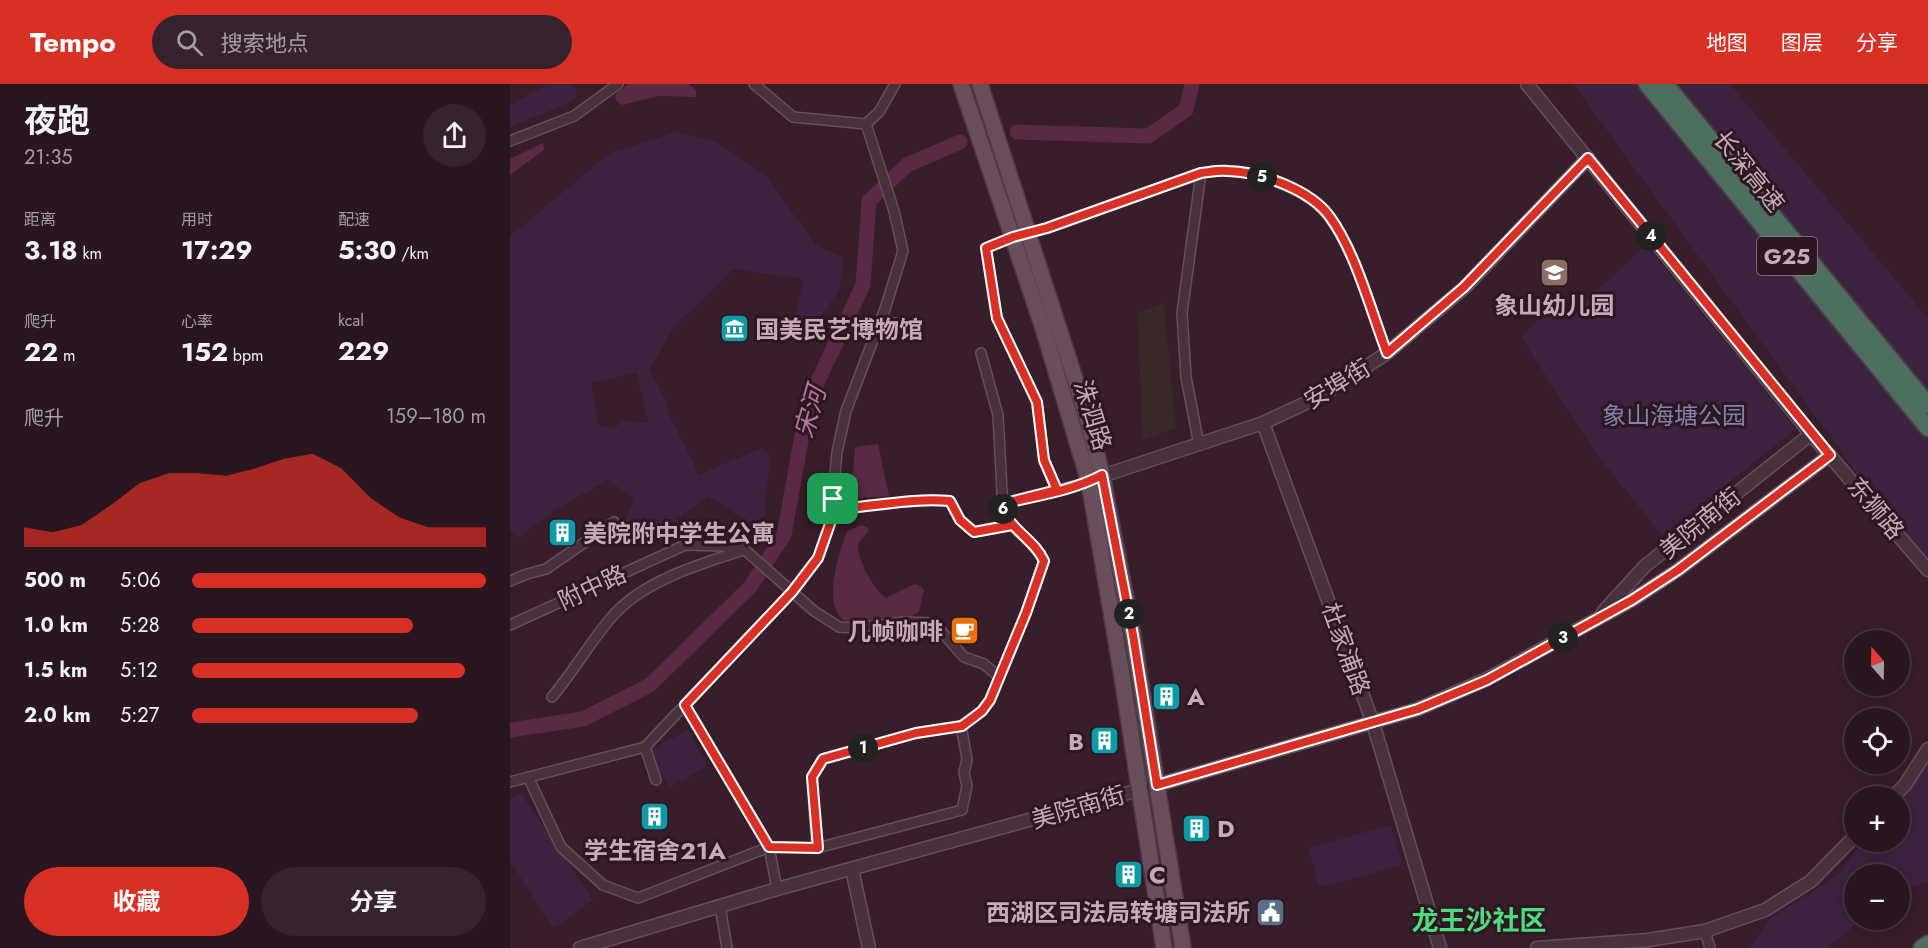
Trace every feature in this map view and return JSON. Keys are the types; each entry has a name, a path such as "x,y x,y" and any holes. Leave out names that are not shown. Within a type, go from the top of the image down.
{"highway":[{"name":"长深高速","path":"1647,84 1928,428"},
{"name":"长深高速","path":"1665,84 1928,405"},
{"path":"1922,948 1928,944"}],"main road":[{"name":"洙泗路","path":"961,84 1071,418 1096,478 1133,635 1183,948"},
{"name":"洙泗路","path":"980,84 1087,416 1121,669 1164,948"}],"street":[{"path":"510,141 574,116 618,84"},
{"path":"754,84 793,117 866,124 879,112 896,84"},
{"name":"东狮路","path":"1527,84 1811,434 1928,570"},
{"path":"510,782 645,747 792,592 818,558 831,521 837,452 846,411 881,320 903,251 894,211 866,124"},
{"name":"安埠街","path":"1096,478 1263,423 1322,396 1387,353 1464,287 1588,158"},
{"path":"1057,490 1044,460 1037,402 997,318 986,248 1201,173 1227,170 1257,175 1287,186 1315,202 1330,217 1349,251 1387,353"},
{"path":"1199,445 1186,377 1182,313 1201,173"},
{"path":"881,320 916,328"},
{"path":"818,848 812,777 823,759 916,733 962,726 982,711 990,700 1026,613 1044,561 1034,546 1005,516 1002,504 998,415 981,353"},
{"name":"杜家浦路","path":"1263,423 1374,723 1440,948"},
{"name":"美院南街","path":"1595,619 1645,566 1811,434"},
{"name":"美院南街","path":"580,948 777,889 1157,785 1418,709 1487,680 1632,600 1678,570 1830,455"},
{"path":"1002,504 1096,478"},
{"path":"833,499 848,508 912,500 950,501 960,520 974,532 1012,525"},
{"name":"附中路","path":"510,581 546,569 614,522"},
{"name":"附中路","path":"510,625 685,545 723,546 745,550"},
{"path":"552,697 610,618 645,588 745,550 814,611 839,627 852,628 905,622 934,623 964,657 984,664 999,677"},
{"path":"685,705 769,847 777,889"},
{"path":"528,777 561,847 603,885 638,898 769,847 818,848 962,810 967,786 964,773 967,759 962,726"},
{"path":"645,747 656,780"},
{"path":"1904,786 1928,749"},
{"path":"1538,948 1648,940 1705,931 1765,910 1811,881 1844,847"},
{"path":"852,870 869,948"},
{"path":"720,906 727,948"},
{"path":"1705,931 1710,948"}],"shaded area":[{"path":"628,84 689,84 696,90 696,97 659,96 622,105 616,101 615,95"},
{"path":"543,143 544,150 510,175 510,159"},
{"path":"1164,303 1176,428 1143,440 1137,313"},
{"path":"878,444 889,496 851,498 855,447"},
{"path":"861,525 867,527 869,531 859,542 858,548 862,564 871,581 886,598 915,584 920,586 924,590 919,612 903,618 856,625 844,620 837,611 833,598 839,554 847,531"}],"green space":[{"path":"548,84 572,84 578,95 571,102 510,127 510,105"},
{"path":"1573,84 1730,84 1928,318 1928,575 1921,561"},
{"path":"676,132 717,142 765,175 816,245 844,258 839,290 819,320 796,318 803,279 733,269 674,327 649,370 664,397 670,417 699,475 761,448 770,455 765,515 753,524 708,496 667,526 625,522 634,498 608,480 553,511 519,538 510,531 510,236 610,153","holes":["637,373 648,423 623,421 613,429 598,424 591,383"]},
{"name":"象山海塘公园","path":"1646,245 1796,429 1662,535 1598,456 1521,337 1544,314 1548,299 1556,299 1570,316"},
{"path":"688,730 708,766 669,787 649,751"},
{"path":"1928,746 1928,881 1910,888 1910,864 1846,864 1855,852 1910,852 1910,786 1905,786"},
{"path":"520,792 593,900 554,928 510,861 510,799"},
{"path":"1391,825 1402,862 1399,866 1326,886 1319,885 1308,848"},
{"path":"1844,866 1844,930 1849,930 1827,948 1750,948 1770,919 1837,876"}],"waterway":[{"name":"宋河","path":"1017,132 1148,136 1186,110 1192,84"},
{"name":"宋河","path":"510,730 583,719 650,685 750,587 784,535 808,402 863,285 869,201 907,165 960,142"}],"place":[{"name":"象山幼儿园","path":"1554,272"},
{"name":"国美民艺博物馆","path":"734,329"},
{"name":"美院附中学生公寓","path":"562,533"},
{"name":"几帧咖啡","path":"964,631"},
{"name":"A","path":"1166,696"},
{"name":"B","path":"1105,741"},
{"name":"学生宿舍21A","path":"655,817"},
{"name":"D","path":"1196,828"},
{"name":"C","path":"1128,874"},
{"name":"西湖区司法局转塘司法所","path":"1271,912"}],"district":[{"name":"龙王沙社区","path":"1479,920"}],"route":[{"path":"833,499 831,521 818,558 792,592 685,705 769,847 818,848 812,777 823,759 916,733 962,726 982,711 990,700 1026,613 1044,561 1034,546 1008,521 1002,504 1089,482 1102,475 1133,635 1157,785 1374,723 1418,709 1487,680 1632,600 1678,570 1830,455 1588,158 1464,287 1387,353 1349,251 1330,217 1315,202 1287,186 1257,175 1227,170 1201,173 1170,183 986,248 997,318 1037,402 1044,460 1057,490 1002,504 1005,516 1008,521 1012,525 974,532 960,520 950,501 912,500 848,508 833,499"}]}
